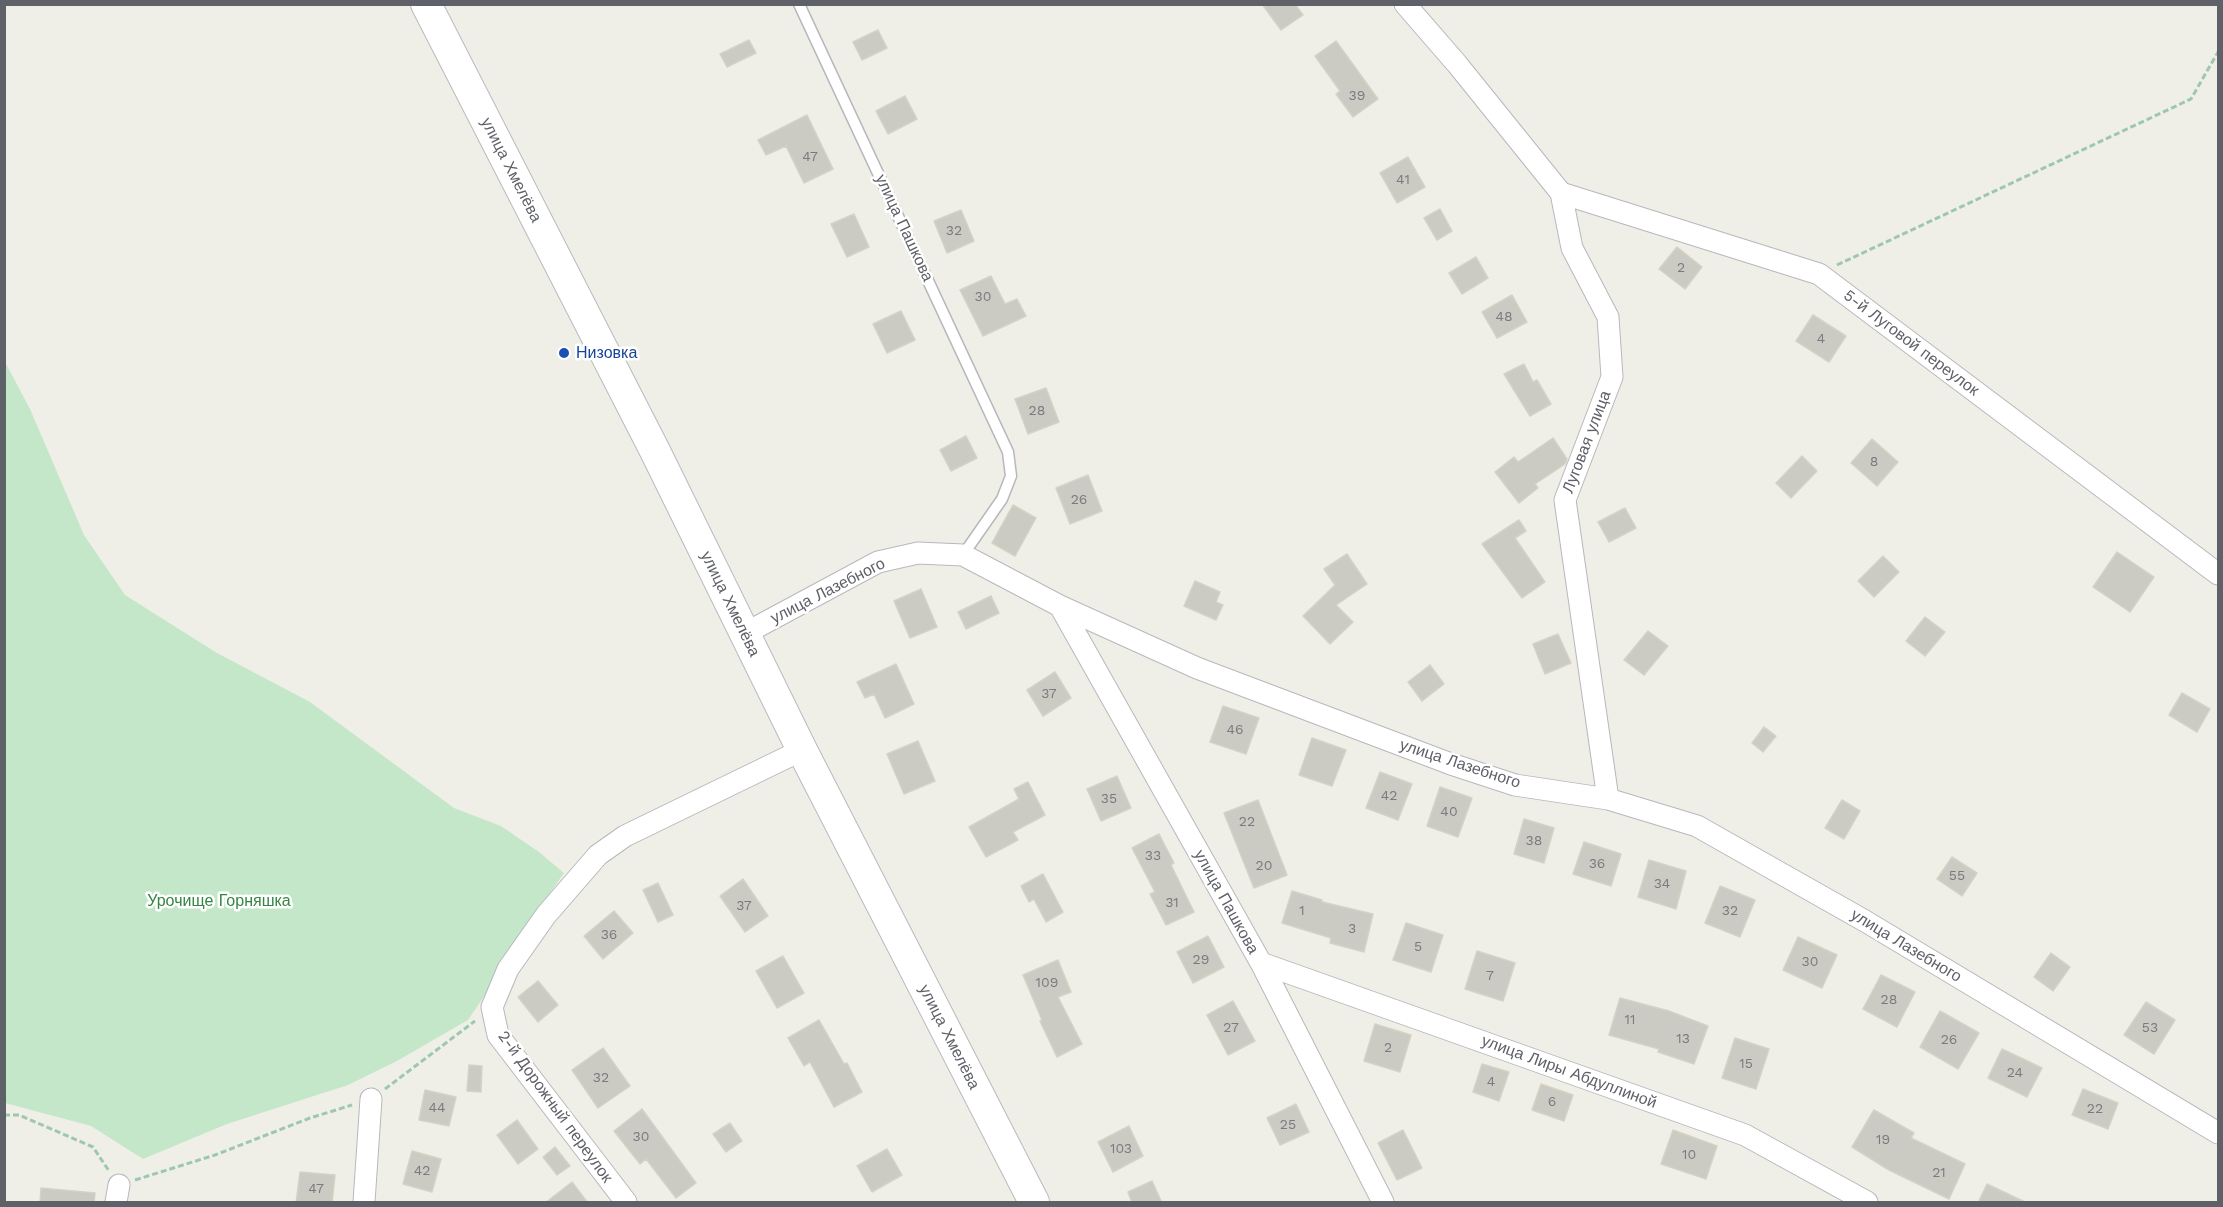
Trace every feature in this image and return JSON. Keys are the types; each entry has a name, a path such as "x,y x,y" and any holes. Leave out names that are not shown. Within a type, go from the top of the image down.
{"main road":[{"path":"405,4 694,549 744,634"},
{"name":"улица Хмелёва","path":"426,4 655,451 802,750 1034,1203"}],"street":[{"name":"Луговая улица","path":"1405,4 1457,64 1561,193 1572,248 1608,317 1612,377 1565,500 1608,799"},
{"name":"5-й Луговой переулок","path":"1561,193 1820,274 2218,574"},
{"name":"улица Лазебного","path":"744,634 878,562 918,553 963,555 1060,606 1197,668 1451,764 1515,785 1608,799 1697,826 1865,921 2218,1133"},
{"name":"улица Пашкова","path":"1060,606 1260,963 1383,1203"},
{"path":"492,1007 514,960 546,915 598,855 625,836 802,750"},
{"name":"улица Лиры Абдуллиной","path":"1260,963 1745,1135 1867,1203"},
{"name":"2-й Дорожный переулок","path":"492,1007 498,1035 626,1203"},
{"path":"364,1203 371,1099"}],"lane":[{"name":"улица Пашкова","path":"799,4 1008,453 1011,476 1002,499 963,555"}],"path":[{"path":"1820,274 2191,99 2218,52"},
{"path":"4,1115 19,1115 93,1147 118,1194 310,1118 371,1099 492,1007"}],"green space":[{"name":"Урочище Горняшка","path":"4,360 30,409 84,535 125,595 217,653 310,702 454,808 501,826 539,852 564,873 468,1020 397,1061 348,1085 227,1124 143,1159 91,1126 5,1103"}],"building":[{"path":"1262,4 1295,4 1303,15 1281,30"},
{"path":"878,30 887,48 862,60 853,42"},
{"path":"749,40 756,53 727,67 720,54"},
{"path":"1336,41 1378,99 1353,117 1336,94 1340,91 1315,56"},
{"path":"905,96 917,119 888,134 876,111"},
{"path":"807,115 833,169 804,183 786,146 766,155 758,140"},
{"path":"1408,157 1425,187 1397,203 1380,173"},
{"path":"1440,209 1452,231 1437,240 1424,218"},
{"path":"961,210 974,241 947,253 934,221"},
{"path":"854,214 869,247 847,257 831,224"},
{"path":"1677,247 1702,267 1685,289 1659,269"},
{"path":"1476,257 1488,278 1462,294 1449,273"},
{"path":"991,276 1005,304 1017,299 1026,316 983,336 960,290"},
{"path":"1512,295 1527,322 1497,338 1482,312"},
{"path":"901,311 915,340 887,353 873,324"},
{"path":"1813,315 1846,336 1829,362 1796,341"},
{"path":"1524,364 1533,382 1537,380 1551,404 1530,416 1504,374"},
{"path":"1046,388 1059,422 1028,434 1015,399"},
{"path":"966,436 977,458 951,471 940,450"},
{"path":"1553,438 1567,459 1565,464 1535,484 1538,488 1519,503 1495,472 1514,457 1518,462"},
{"path":"1872,439 1898,462 1877,486 1851,463"},
{"path":"1802,456 1817,471 1791,498 1776,483"},
{"path":"1088,475 1102,511 1070,524 1056,488"},
{"path":"1013,505 1036,518 1015,556 992,543"},
{"path":"1625,508 1636,528 1609,542 1598,522"},
{"path":"1519,520 1526,531 1515,538 1545,582 1522,598 1482,544"},
{"path":"2117,552 2154,577 2130,612 2093,587"},
{"path":"1347,554 1367,584 1336,605 1353,622 1330,644 1303,616 1335,585 1324,569"},
{"path":"1883,556 1899,572 1874,597 1858,581"},
{"path":"1195,581 1220,592 1216,602 1223,605 1216,620 1184,606"},
{"path":"921,589 937,627 910,638 894,601"},
{"path":"991,596 999,613 966,629 958,612"},
{"path":"1925,617 1945,632 1925,656 1906,641"},
{"path":"1648,631 1668,646 1644,675 1624,660"},
{"path":"1558,634 1571,663 1545,674 1533,644"},
{"path":"896,664 914,704 885,718 874,694 865,698 857,682"},
{"path":"1430,665 1444,684 1422,701 1408,682"},
{"path":"1055,672 1071,698 1043,716 1027,690"},
{"path":"2182,693 2210,709 2197,732 2169,715"},
{"path":"1223,706 1259,718 1246,754 1210,742"},
{"path":"1764,727 1776,736 1763,752 1752,743"},
{"path":"1312,738 1346,750 1332,786 1299,775"},
{"path":"918,741 935,781 904,794 887,754"},
{"path":"1380,772 1412,784 1398,820 1366,808"},
{"path":"1117,776 1131,808 1101,821 1087,789"},
{"path":"1028,782 1045,815 1013,832 1018,840 986,857 969,827 1019,799 1014,789"},
{"path":"1440,787 1472,798 1458,837 1427,826"},
{"path":"1258,800 1287,875 1254,888 1224,813"},
{"path":"1842,800 1860,811 1844,839 1825,828"},
{"path":"1524,819 1554,828 1544,863 1514,854"},
{"path":"1159,834 1174,863 1171,865 1194,912 1166,925 1150,894 1155,892 1132,848"},
{"path":"1584,842 1621,854 1611,886 1573,874"},
{"path":"1952,857 1977,873 1962,896 1937,879"},
{"path":"1649,860 1686,871 1676,909 1638,897"},
{"path":"1043,874 1063,912 1046,922 1034,899 1029,902 1021,886"},
{"path":"743,879 768,916 745,932 720,896"},
{"path":"658,883 673,915 658,922 643,890"},
{"path":"1720,886 1755,900 1740,937 1705,923"},
{"path":"1292,891 1322,900 1322,902 1373,914 1364,952 1330,943 1331,938 1282,923"},
{"path":"614,911 633,933 603,959 584,936"},
{"path":"1406,923 1443,935 1431,972 1393,960"},
{"path":"1208,936 1224,967 1193,983 1177,952"},
{"path":"1798,937 1837,955 1822,988 1783,970"},
{"path":"1477,951 1515,963 1503,1001 1465,989"},
{"path":"2051,953 2070,967 2053,991 2034,977"},
{"path":"783,956 804,993 777,1008 756,971"},
{"path":"1058,960 1071,992 1058,997 1082,1044 1057,1057 1040,1021 1042,1020 1023,975"},
{"path":"1881,975 1915,992 1897,1027 1863,1009"},
{"path":"538,981 558,1005 538,1022 518,997"},
{"path":"1620,998 1669,1011 1708,1026 1694,1064 1658,1052 1659,1049 1609,1035"},
{"path":"1233,1001 1255,1041 1228,1055 1207,1015"},
{"path":"2146,1002 2175,1020 2154,1054 2124,1035"},
{"path":"1940,1011 1979,1033 1958,1069 1920,1047"},
{"path":"819,1020 844,1064 847,1063 862,1092 834,1107 810,1062 804,1066 788,1038"},
{"path":"1375,1024 1411,1035 1400,1072 1364,1061"},
{"path":"1735,1038 1769,1049 1756,1089 1722,1078"},
{"path":"603,1048 630,1086 598,1108 572,1070"},
{"path":"2002,1049 2042,1068 2027,1097 1988,1078"},
{"path":"1482,1064 1509,1072 1499,1101 1473,1092"},
{"path":"469,1065 482,1066 481,1092 467,1091"},
{"path":"1541,1084 1573,1095 1564,1121 1532,1110"},
{"path":"2083,1089 2118,1103 2108,1129 2072,1115"},
{"path":"425,1090 456,1097 449,1126 419,1120"},
{"path":"1296,1104 1309,1132 1280,1145 1267,1118"},
{"path":"642,1109 696,1183 676,1198 646,1159 640,1164 614,1131"},
{"path":"1874,1110 1914,1133 1911,1138 1965,1164 1949,1199 1889,1170 1852,1147"},
{"path":"517,1120 538,1149 518,1164 497,1135"},
{"path":"730,1123 742,1141 726,1152 713,1134"},
{"path":"1129,1126 1143,1156 1113,1172 1098,1142"},
{"path":"1403,1130 1422,1168 1397,1180 1378,1143"},
{"path":"1673,1130 1717,1146 1706,1179 1661,1164"},
{"path":"555,1147 570,1166 557,1175 543,1157"},
{"path":"887,1149 902,1175 872,1192 857,1166"},
{"path":"412,1151 441,1159 432,1192 403,1184"},
{"path":"300,1172 335,1175 332,1203 296,1203"},
{"path":"1152,1181 1162,1203 1132,1203 1128,1192"},
{"path":"572,1182 588,1203 545,1203"},
{"path":"1987,1184 2027,1203 1978,1203"},
{"path":"41,1188 95,1193 94,1203 40,1203"}],"place":[{"name":"Низовка","path":"564,353"}]}
